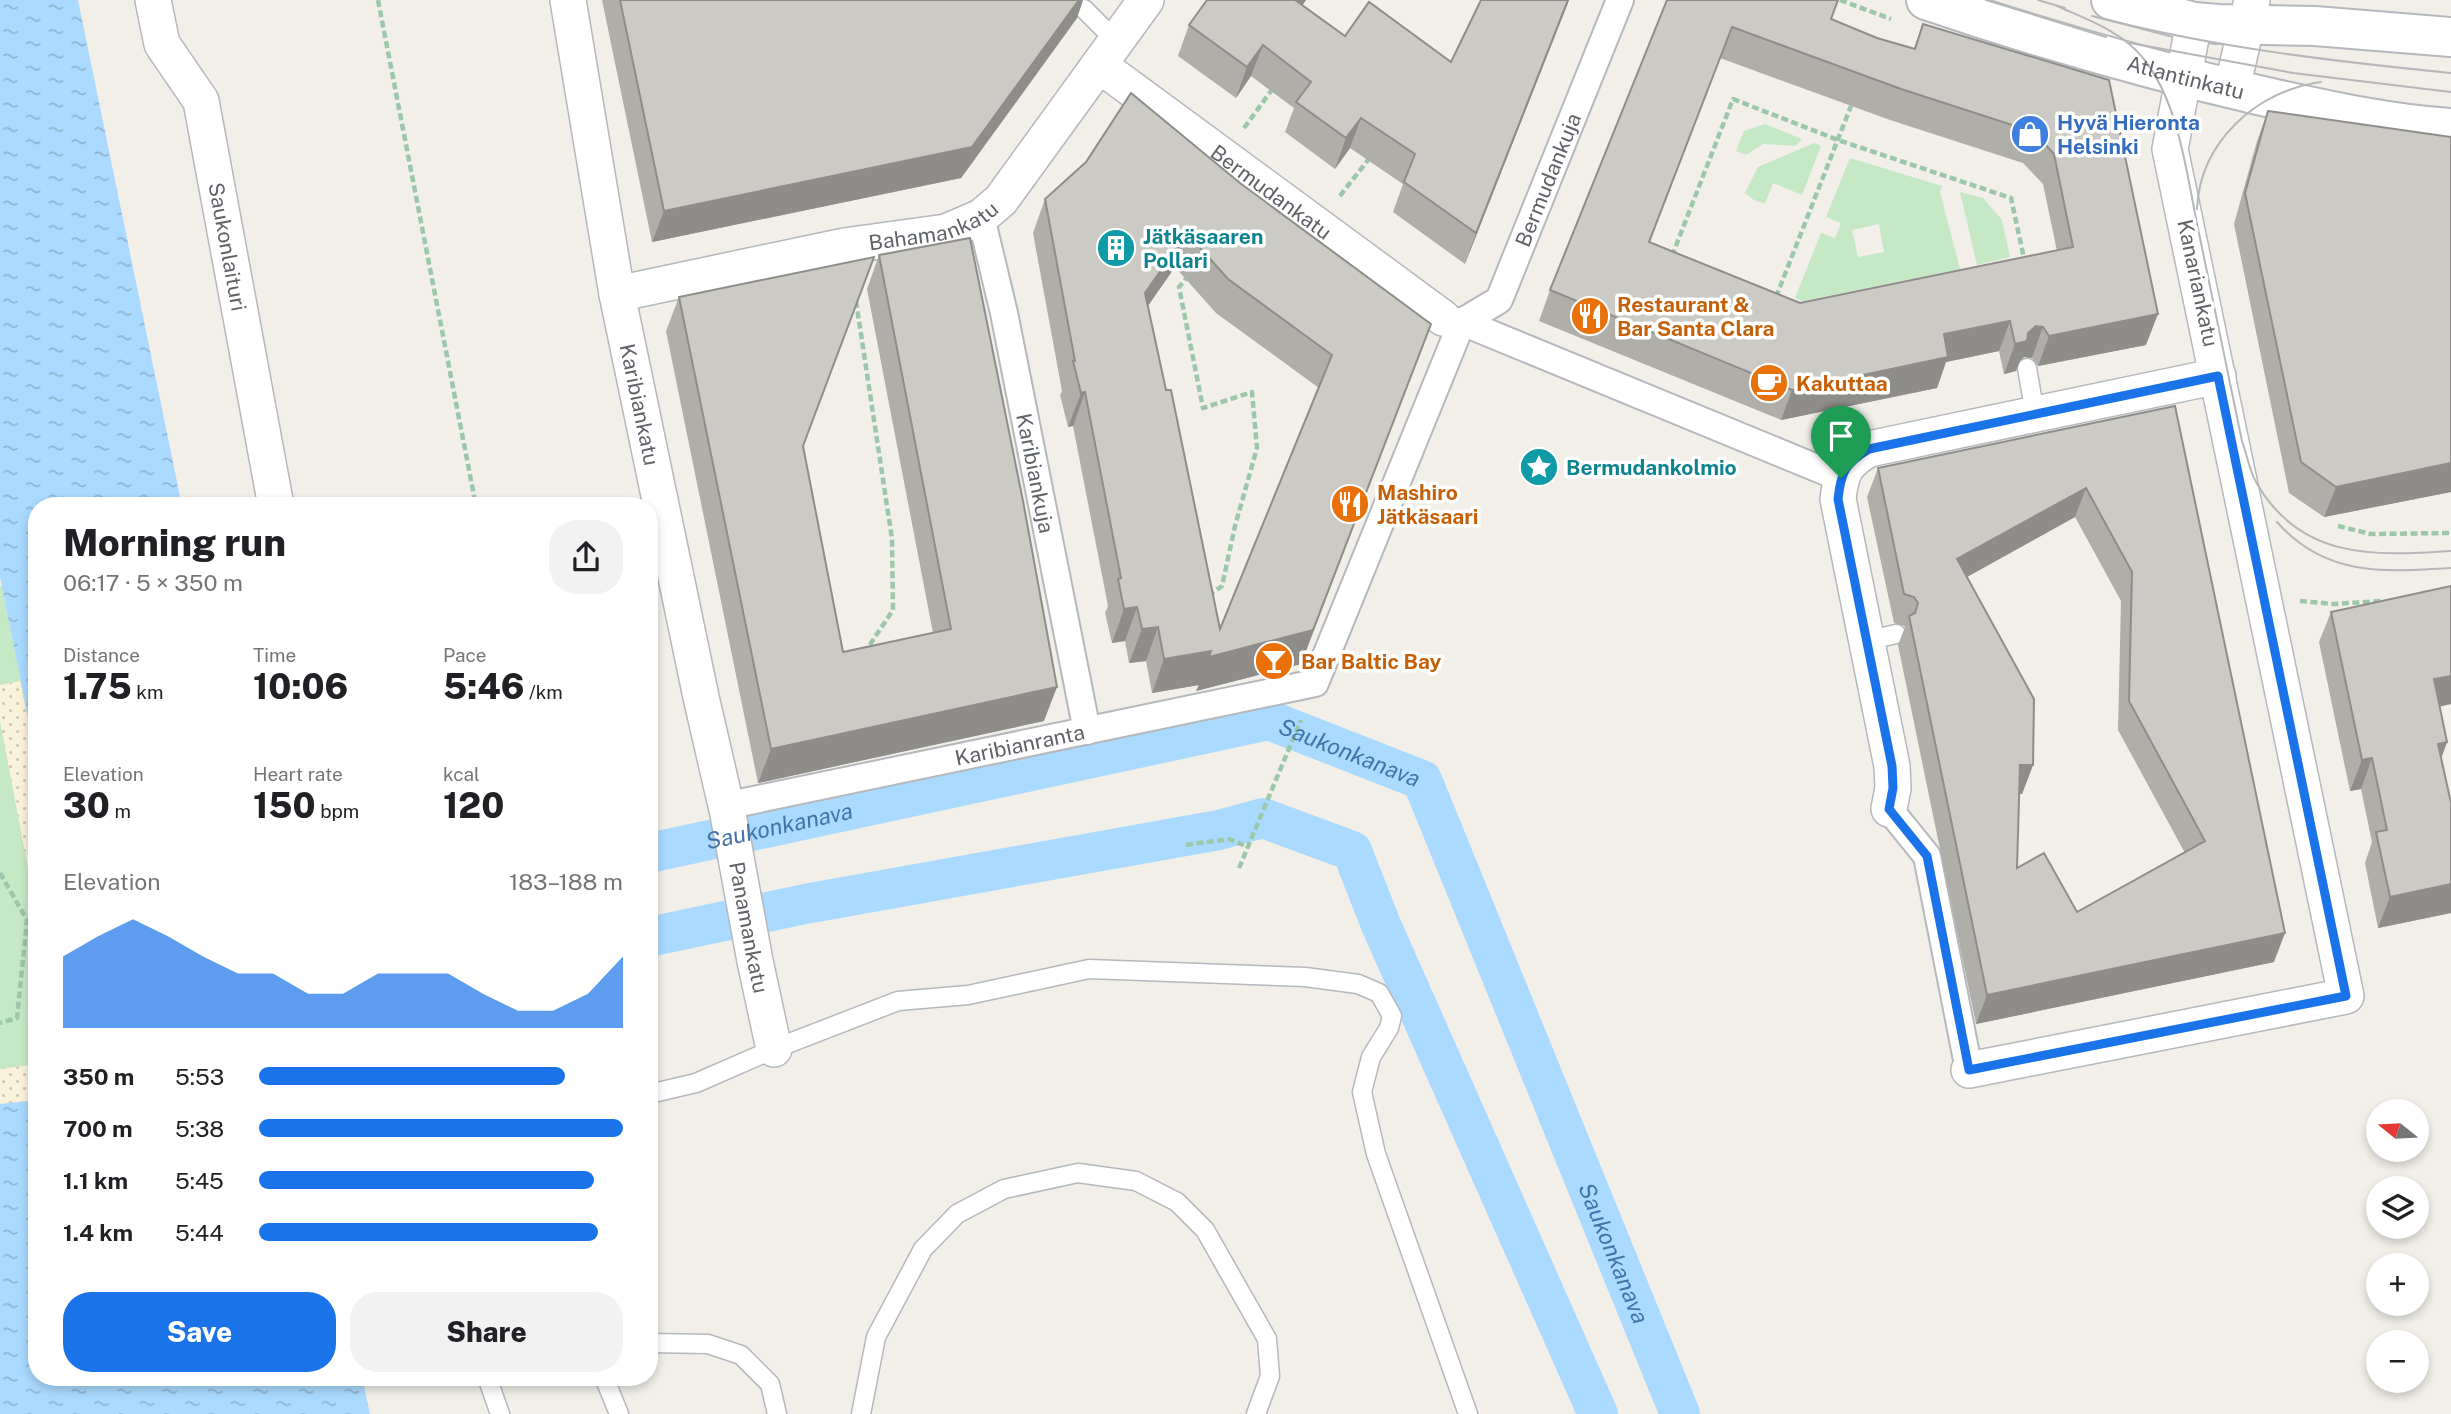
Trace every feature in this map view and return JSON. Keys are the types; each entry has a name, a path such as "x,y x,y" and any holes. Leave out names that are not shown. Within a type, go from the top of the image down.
{"street":[{"name":"Saukonlaituri","path":"153,0 162,44 201,101 274,497"},
{"name":"Karibiankatu","path":"568,0 617,294 727,810"},
{"name":"Bahamankatu","path":"617,294 844,246 946,232 981,217 1002,200 1146,0"},
{"name":"Bermudankuja","path":"1452,320 1499,300 1620,0"},
{"name":"Atlantinkatu","path":"1926,0 2065,45 2232,89 2337,113 2422,127 2451,128"},
{"path":"2111,0 2194,22 2249,13 2315,26 2451,37"},
{"path":"2232,89 2249,13"},
{"name":"Kanariankatu","path":"1969,1070 2346,996 2170,149 2194,22"},
{"name":"Bermudankatu","path":"1108,53 1317,225 1452,320"},
{"name":"Karibiankuja","path":"981,217 1004,313 1087,731"},
{"path":"1452,320 1841,478"},
{"name":"Karibianranta","path":"727,810 1315,683 1452,320"},
{"path":"1969,1070 1927,856 1889,809 1893,788 1892,766 1881,638 1838,499 1841,478 1851,459 1869,449 2218,376"},
{"name":"Panamankatu","path":"727,810 774,1049"}],"lane":[{"path":"1084,9 1108,53"},
{"path":"2027,368 2035,414"},
{"path":"658,1092 696,1083 774,1049 898,1001 968,995 1089,969 1305,977 1358,984 1379,993 1392,1016 1390,1028 1371,1057 1362,1092 1376,1154 1468,1414"},
{"path":"861,1414 876,1337 923,1249 957,1214 1004,1189 1078,1173 1136,1181 1177,1202 1205,1230 1267,1339 1270,1376 1256,1414"},
{"path":"658,1343 708,1344 741,1355 771,1384 777,1414"},
{"path":"490,1386 500,1414"},
{"path":"608,1386 619,1414"}],"path":[{"path":"378,0 474,497"},
{"path":"1271,91 1278,82"},
{"path":"1667,266 1733,99 1838,140 2011,198 2025,264 2012,266"},
{"path":"1772,308 1851,106"},
{"path":"1317,225 1374,150"},
{"path":"844,246 853,284 892,539 893,610 859,660"},
{"path":"1193,270 1179,287 1203,408 1252,392 1257,448 1235,526 1222,586 1202,601"},
{"path":"2338,526 2371,534 2451,533"},
{"path":"2295,600 2334,604 2389,600"},
{"path":"1239,868 1298,726"},
{"path":"1186,845 1229,839 1248,847"},
{"path":"0,873 27,920 17,1018 0,1023"}],"green space":[{"path":"1765,124 1802,139 1795,146 1763,144 1746,155 1736,151 1744,131"},
{"path":"1814,143 1821,146 1802,195 1773,183 1765,204 1745,193 1758,167"},
{"path":"1850,158 1942,186 1940,192 1960,269 1803,301 1795,298 1821,233 1835,238 1841,223 1826,217","holes":["1879,224 1884,252 1858,257 1852,230"]},
{"path":"1960,192 1983,198 2002,220 2010,257 1977,265"},
{"path":"2,586 28,717 28,1101 0,1104"}],"sand":[{"path":"20,681 28,719 28,868 0,721 0,685"},
{"path":"28,1065 28,1101 0,1104 0,1069"}],"water":[{"path":"0,0 78,0 180,497 28,497 28,717 0,577"},
{"path":"28,1101 28,1386 364,1386 370,1414 0,1414 0,1104"}],"building":[{"path":"620,0 1079,0 972,147 664,211"},
{"path":"1207,0 1295,0 1345,36 1369,2 1451,62 1481,0 1568,0 1476,233 1404,182 1415,154 1361,118 1346,138 1296,102 1311,82 1263,45 1247,67 1189,25"},
{"path":"1667,0 1838,0 1831,19 1877,38 1915,49 1923,24 2109,80 2158,314 2049,336 2043,327 2036,326 2028,333 2027,341 2015,344 2010,321 1944,334 1948,357 1792,390 1550,290","holes":["1732,27 1901,89 2034,132 2054,154 2073,247 1800,303 1649,242"]},
{"path":"1131,93 1240,183 1431,324 1313,630 1209,657 1211,651 1164,659 1158,627 1142,629 1137,607 1124,609 1118,579 1121,578 1085,392 1081,393 1073,361 1045,199 1086,162","holes":["1187,233 1228,279 1332,355 1220,629 1171,390 1166,390 1145,293"]},
{"path":"2268,111 2451,137 2451,463 2336,487 2301,462 2245,193"},
{"path":"970,238 1057,687 771,749 679,297 874,257 803,446 843,652 951,629 879,255"},
{"path":"2175,406 2285,933 1987,995 1909,616 1915,613 1918,603 1914,597 1904,594 1878,468","holes":["2086,488 2132,572 2129,701 2205,841 2077,912 2044,853 2017,868 2020,765 2033,765 2034,699 1957,559"]},
{"path":"2451,586 2451,676 2434,679 2447,742 2438,744 2451,803 2451,884 2390,897 2376,832 2387,830 2372,758 2362,760 2331,612"}],"waterway":[{"name":"Saukonkanava","path":"658,851 1269,720 1422,780 1680,1414"},
{"name":"Saukonkanava","path":"658,935 805,904 1219,830 1263,818 1352,851 1381,925 1598,1414"}],"tram line":[{"path":"1986,0 2106,37"},
{"path":"2038,0 2065,8"},
{"path":"2057,6 2103,27 2135,49 2156,77 2166,98 2181,144 2242,441 2256,482 2274,508 2294,526 2341,548 2394,553 2451,551"},
{"path":"2092,16 2270,52 2451,73"},
{"path":"2130,43 2293,73 2451,92"},
{"path":"2197,209 2208,162 2220,142 2236,124 2254,108 2275,96 2297,87 2321,82"},
{"path":"2277,522 2296,540 2335,562 2379,570 2451,568"}],"place":[{"name":"Hyvä Hieronta Helsinki","path":"2030,134"},
{"name":"Jätkäsaaren Pollari","path":"1116,248"},
{"name":"Restaurant & Bar Santa Clara","path":"1590,316"},
{"name":"Kakuttaa","path":"1769,383"},
{"name":"Bermudankolmio","path":"1539,467"},
{"name":"Mashiro Jätkäsaari","path":"1350,504"},
{"name":"Bar Baltic Bay","path":"1274,661"}],"route":[{"path":"2218,376 2346,996 1969,1070 1927,856 1889,809 1893,788 1892,766 1838,499 1841,478 1851,459 1869,449 2218,376"}]}
